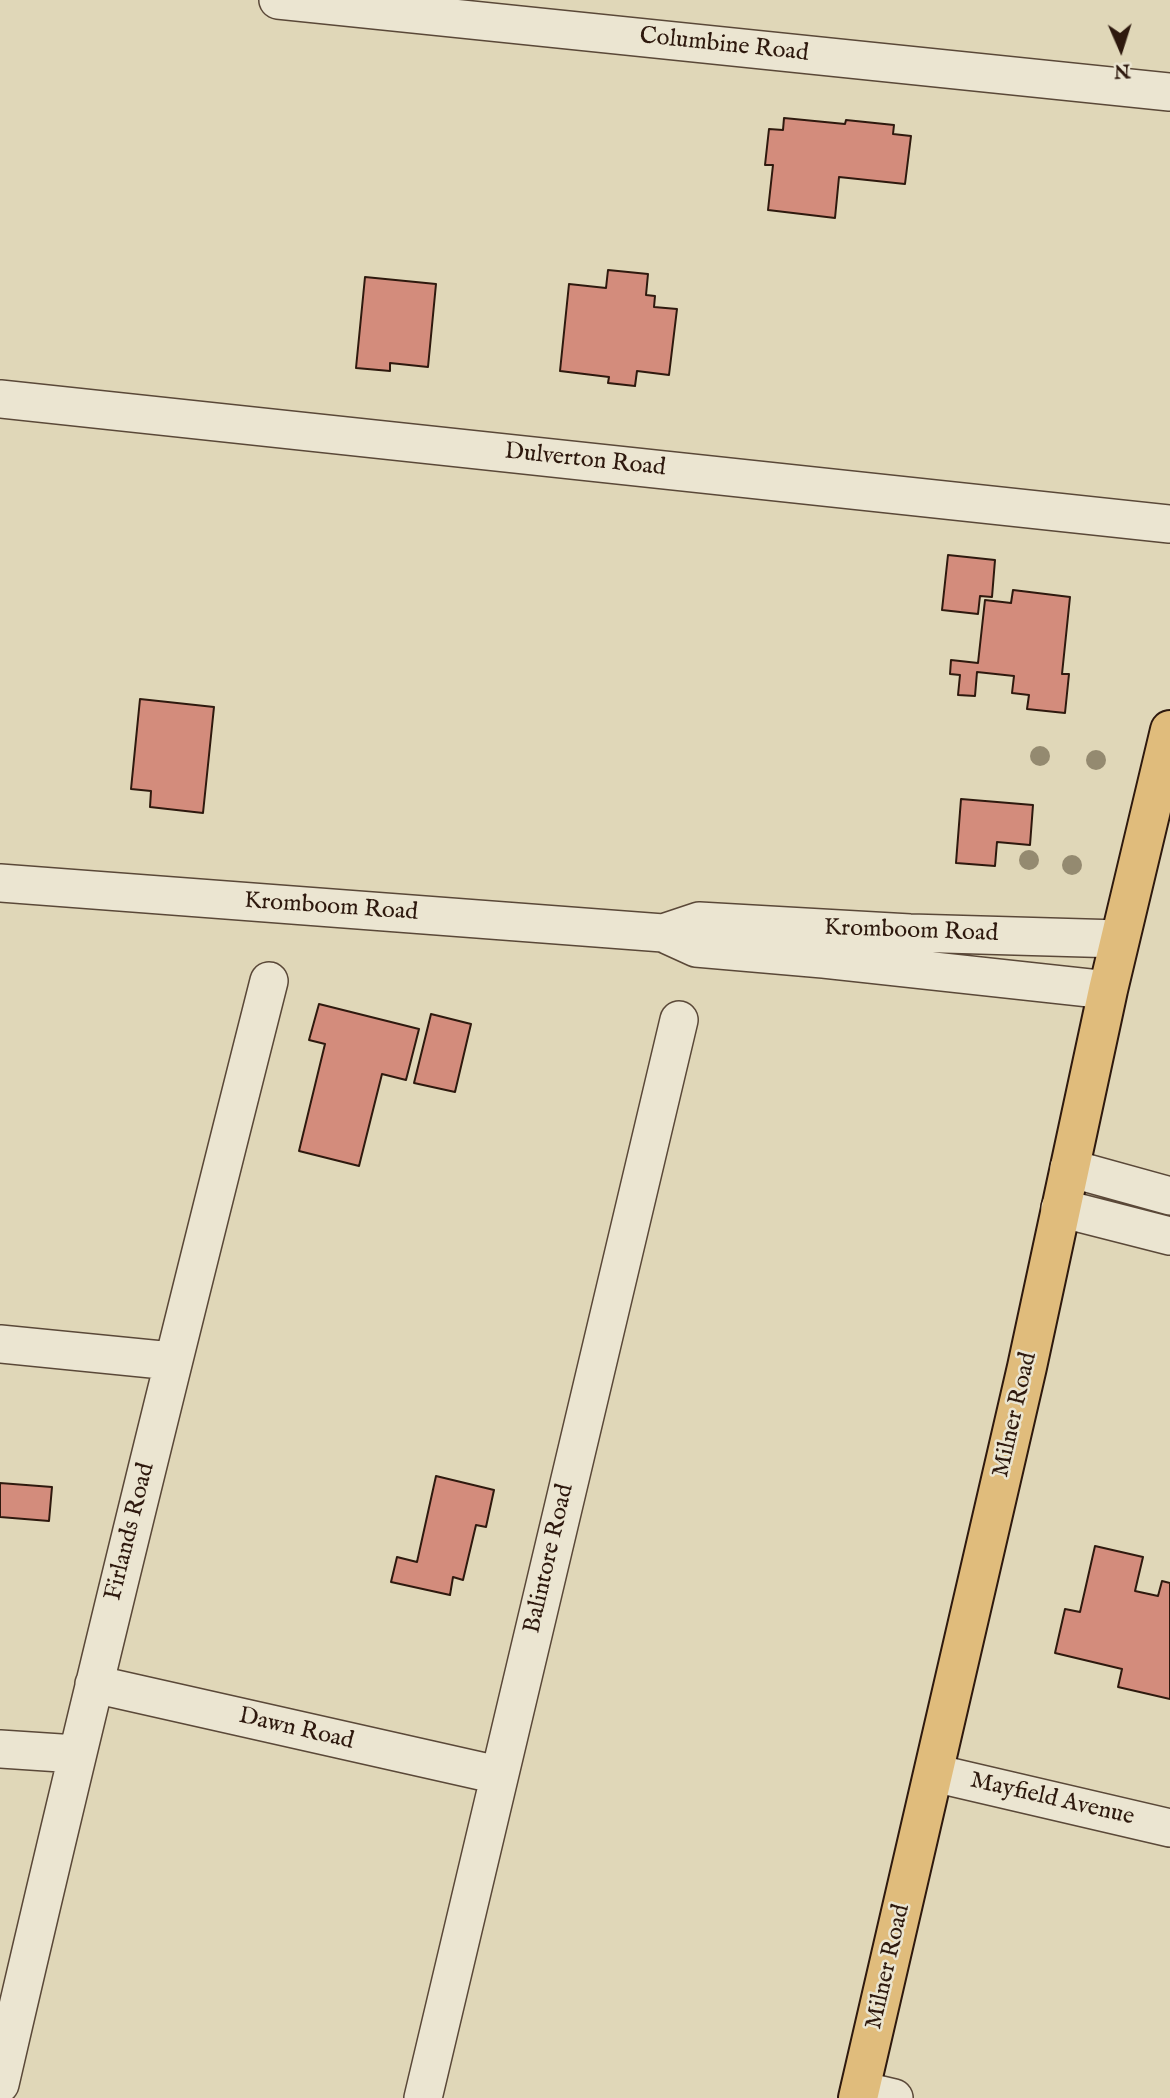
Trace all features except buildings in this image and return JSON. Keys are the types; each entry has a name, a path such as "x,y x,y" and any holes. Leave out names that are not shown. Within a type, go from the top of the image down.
{"main road":[{"name":"Milner Road","path":"871,2095 934,1773 1027,1367 1119,939 1170,730"}],"street":[{"name":"Columbine Road","path":"278,0 1170,92"},
{"name":"Dulverton Road","path":"0,399 1170,524"},
{"name":"Kromboom Road","path":"0,883 663,933 696,948 1108,990"},
{"name":"Kromboom Road","path":"663,933 699,921 910,933 1119,939"},
{"name":"Firlands Road","path":"0,2084 76,1754 269,981"},
{"name":"Balintore Road","path":"423,2098 679,1020"},
{"path":"1069,1168 1170,1196"},
{"path":"1060,1208 1170,1236"},
{"path":"0,1344 172,1361"},
{"name":"Dawn Road","path":"94,1684 498,1775"},
{"path":"0,1749 76,1754"},
{"name":"Mayfield Avenue","path":"934,1773 1170,1828"}]}
